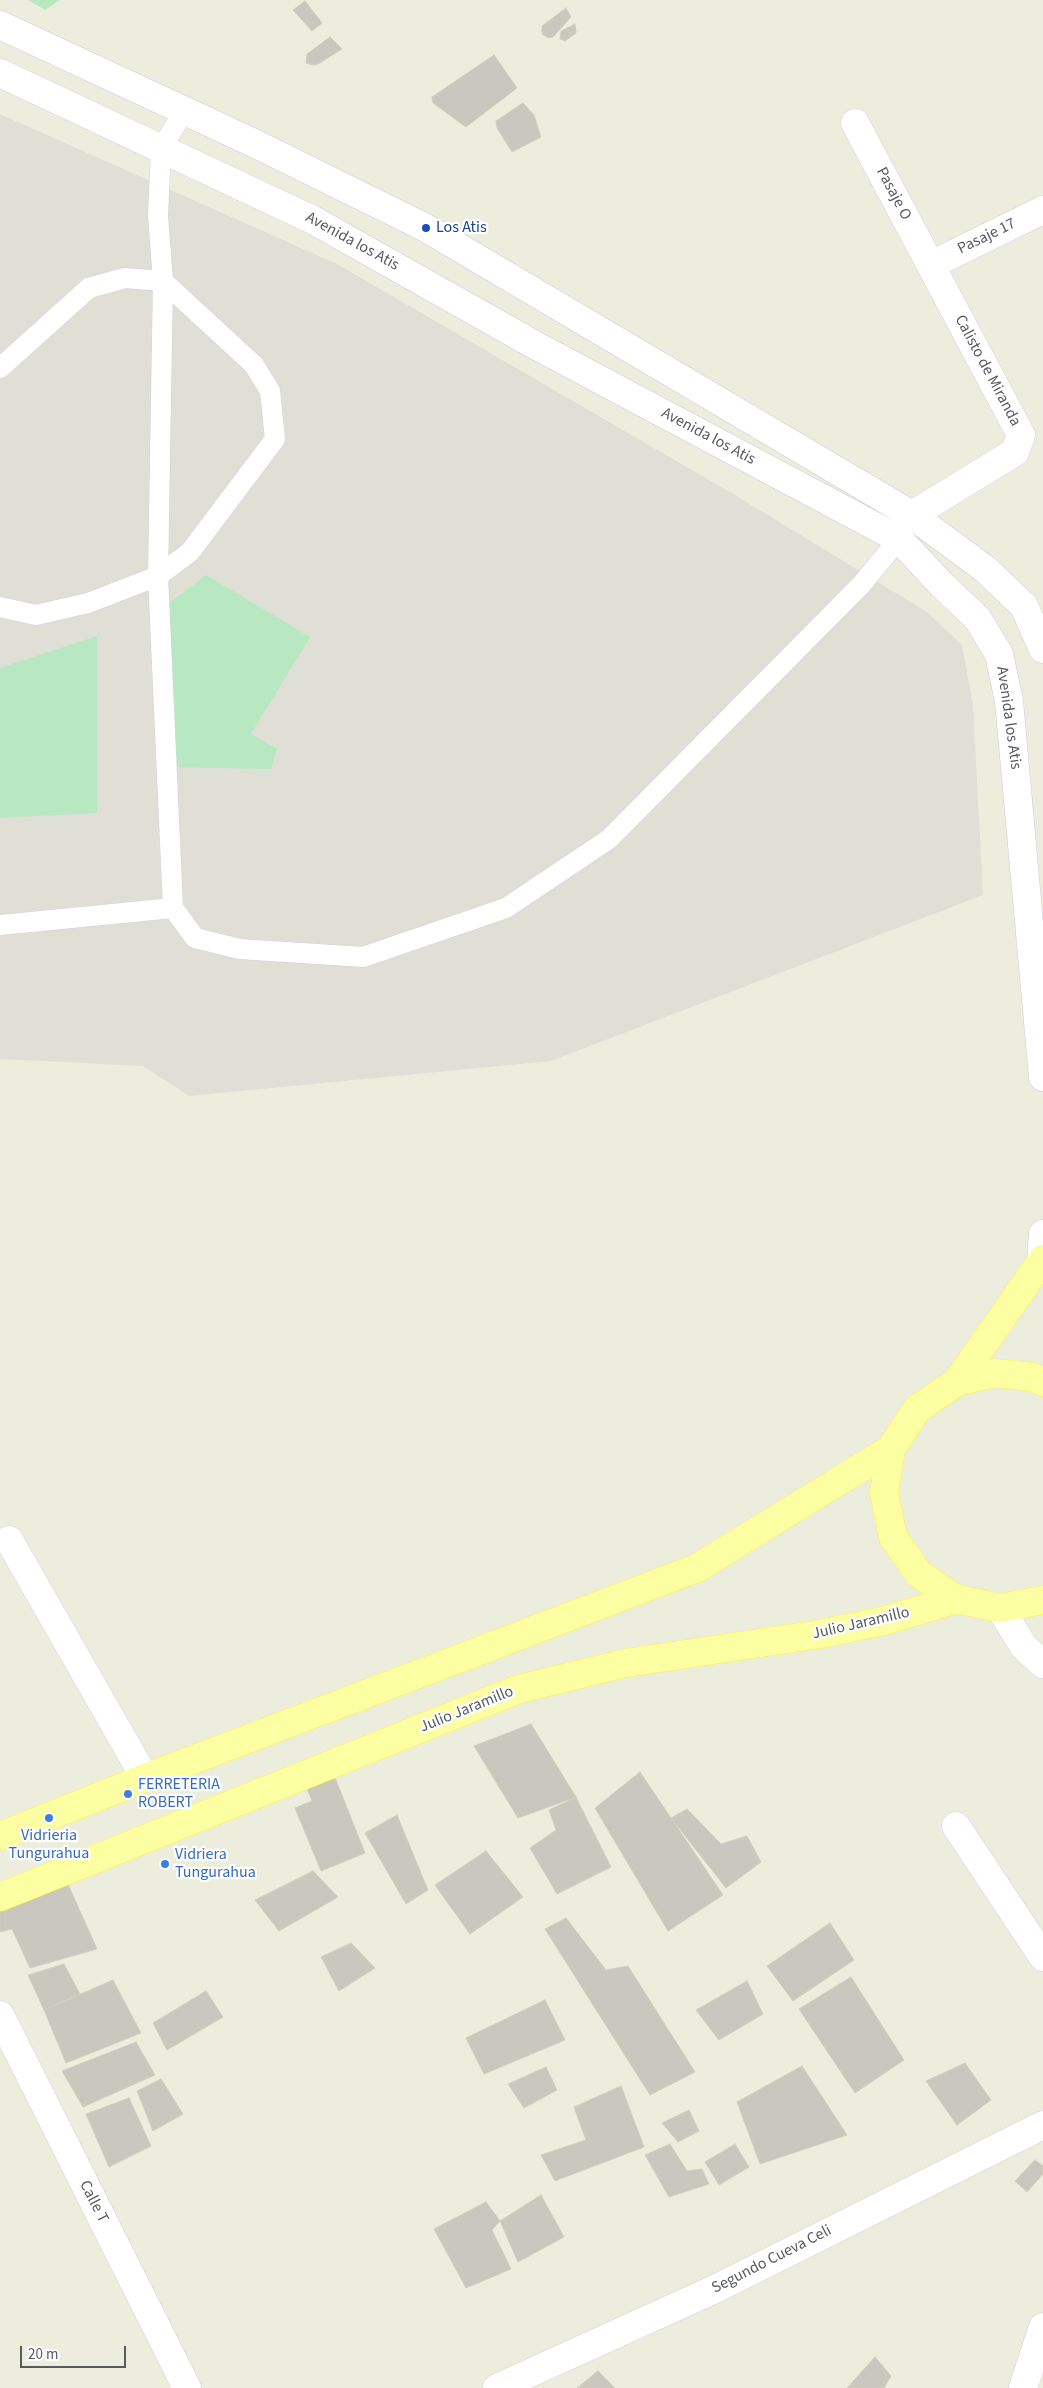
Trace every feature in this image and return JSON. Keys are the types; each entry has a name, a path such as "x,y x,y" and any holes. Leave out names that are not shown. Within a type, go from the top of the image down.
{"main road":[{"path":"0,24 258,145 426,228 912,515 985,569 1024,606 1043,649"},
{"name":"Avenida los Atis","path":"0,73 314,220 533,344 899,539 942,585 977,618 999,654 1009,701 1043,1077"},
{"name":"Pasaje O","path":"855,122 931,265"},
{"name":"Pasaje 17","path":"931,265 1043,210"},
{"name":"Calisto de Miranda","path":"912,515 1015,452 1021,435 931,265"},
{"path":"957,1382 1042,1251"},
{"path":"1043,1382 1032,1377 994,1373 957,1382 917,1409 891,1449 884,1493 894,1537 919,1574 956,1598 1000,1608 1043,1600"},
{"path":"0,1836 145,1778 697,1568 891,1449"},
{"path":"9,1540 145,1778"},
{"name":"Julio Jaramillo","path":"0,1897 519,1689 626,1663 820,1634 883,1622 956,1598"},
{"path":"1000,1608 1024,1647 1043,1664"},
{"path":"956,1826 1043,1957"},
{"name":"Calle T","path":"0,2015 187,2388"},
{"name":"Segundo Cueva Celi","path":"497,2388 715,2290 1043,2124"},
{"path":"1023,2388 1043,2327"}],"lane":[{"path":"184,111 161,149 158,216 162,281 158,576 173,908 195,938 240,949 363,957 506,908 609,839 861,585 899,539"},
{"path":"0,368 89,288 125,278 162,281 254,365 270,391 275,440 190,552 158,576 88,603 36,615 0,607"},
{"path":"0,926 173,908"}],"shaded area":[{"path":"0,114 337,264 740,498 927,612 962,645 973,705 983,895 551,1061 189,1096 143,1066 0,1059"}],"green space":[{"path":"28,0 60,0 45,10"},
{"path":"206,575 310,637 251,734 277,749 271,769 161,767 163,608"},
{"path":"97,636 97,813 0,818 0,668"}],"building":[{"path":"305,1 322,23 312,31 293,10"},
{"path":"566,8 571,17 553,37 548,38 542,34 542,26"},
{"path":"575,24 576,33 565,41 560,39 561,31"},
{"path":"330,37 342,49 318,64 306,63 307,54"},
{"path":"494,55 517,88 466,127 433,103 432,97"},
{"path":"523,103 534,115 541,137 512,152 497,128 496,121"},
{"path":"531,1724 576,1797 518,1818 474,1746"},
{"path":"332,1770 365,1853 321,1871 295,1808 312,1801 305,1783"},
{"path":"640,1772 723,1895 668,1931 595,1808"},
{"path":"576,1797 611,1867 557,1894 530,1848 556,1830 549,1810"},
{"path":"687,1809 721,1844 747,1836 761,1862 726,1888 671,1818"},
{"path":"397,1815 428,1890 406,1904 365,1833"},
{"path":"486,1851 523,1897 470,1934 435,1885"},
{"path":"313,1871 338,1897 279,1931 255,1900"},
{"path":"67,1882 97,1949 30,1968 12,1929 0,1932 0,1905"},
{"path":"566,1918 606,1970 628,1966 695,2072 650,2095 545,1929"},
{"path":"830,1923 854,1960 793,2001 767,1966"},
{"path":"351,1943 375,1968 339,1991 321,1957"},
{"path":"64,1964 80,1994 44,2010 28,1975"},
{"path":"851,1977 904,2060 855,2093 799,2009"},
{"path":"113,1980 141,2033 66,2063 44,2010"},
{"path":"747,1981 763,2014 719,2040 696,2010"},
{"path":"206,1991 223,2017 167,2050 153,2023"},
{"path":"545,2000 565,2040 484,2074 466,2038"},
{"path":"136,2042 155,2075 83,2107 62,2071"},
{"path":"965,2063 991,2100 957,2125 926,2081"},
{"path":"802,2066 847,2135 760,2164 737,2102"},
{"path":"546,2067 557,2090 524,2108 508,2084"},
{"path":"161,2079 183,2114 153,2131 137,2091"},
{"path":"621,2086 644,2147 555,2181 541,2155 586,2140 574,2107"},
{"path":"129,2098 151,2146 109,2167 86,2114"},
{"path":"689,2110 699,2131 678,2142 662,2123"},
{"path":"670,2144 687,2171 702,2169 709,2184 669,2197 645,2155"},
{"path":"735,2144 749,2167 719,2185 705,2162"},
{"path":"1035,2160 1043,2166 1043,2174 1027,2192 1015,2181"},
{"path":"541,2195 564,2237 518,2262 500,2221"},
{"path":"486,2202 500,2221 492,2230 511,2269 466,2288 434,2229"},
{"path":"875,2357 891,2376 884,2388 847,2388"},
{"path":"598,2371 615,2388 577,2388"}],"place":[{"name":"Los Atis","path":"426,228"},
{"name":"FERRETERIA ROBERT","path":"128,1794"},
{"name":"Vidrieria Tungurahua","path":"49,1818"},
{"name":"Vidriera Tungurahua","path":"165,1864"}]}
